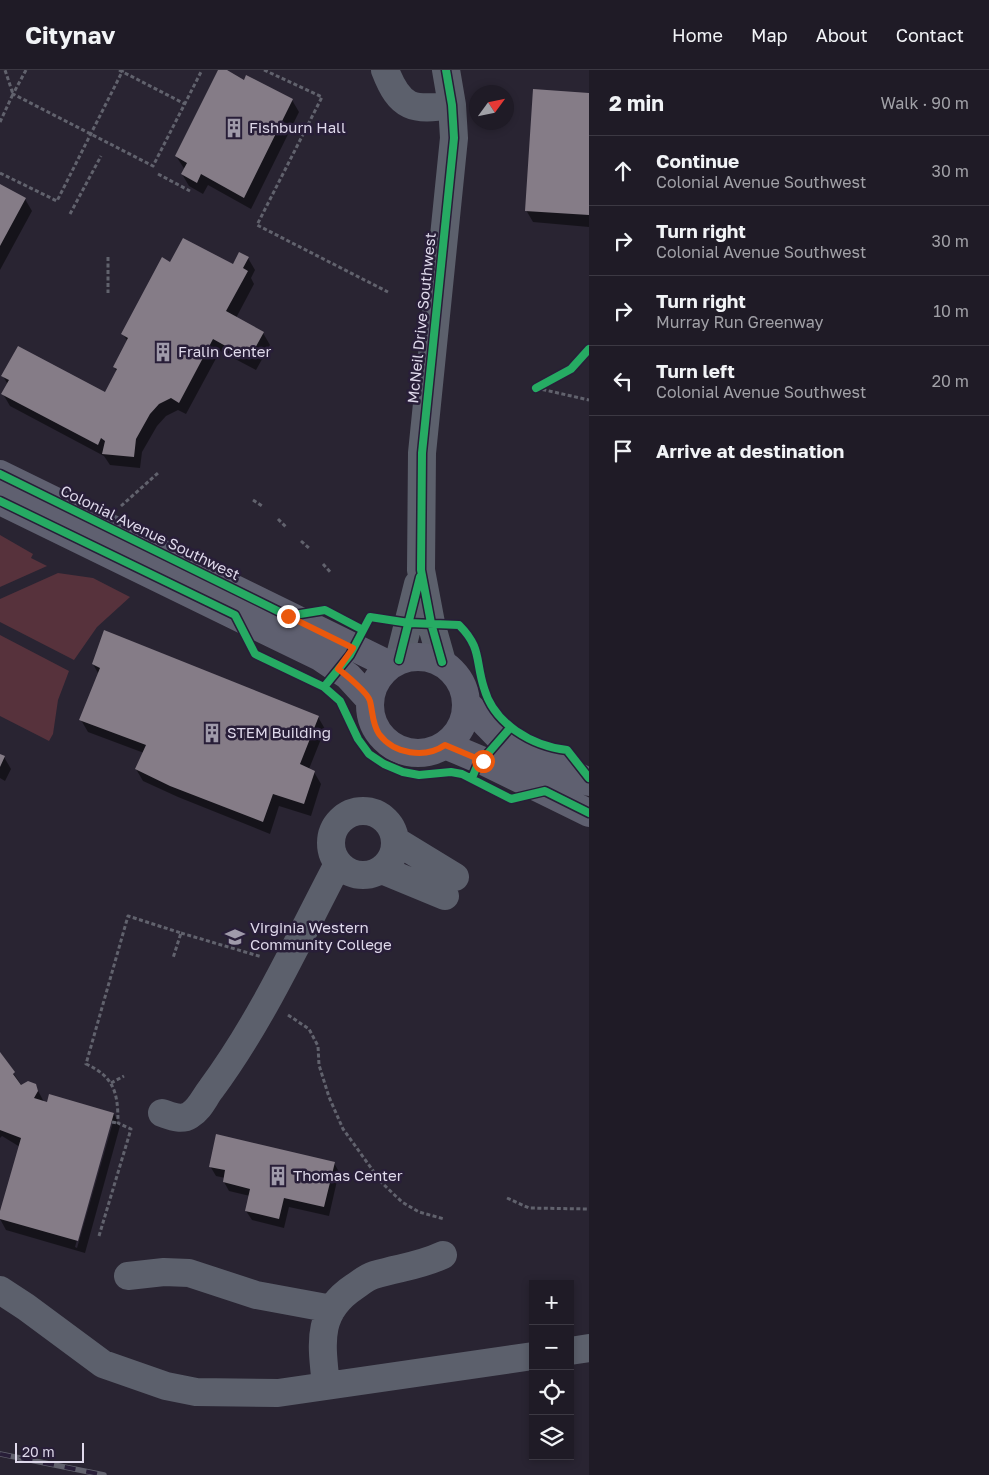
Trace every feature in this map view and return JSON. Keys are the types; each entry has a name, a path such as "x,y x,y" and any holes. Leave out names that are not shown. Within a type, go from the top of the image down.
{"main road":[{"name":"Colonial Avenue Southwest","path":"0,474 395,662"},
{"path":"0,502 320,657 348,676 370,700"},
{"path":"420,656 442,662 459,678 466,693 462,726 453,739 445,745 424,753 407,752 392,745 380,734 372,720 370,700 372,689 379,675 395,662 420,656"},
{"path":"466,703 501,739 589,782"},
{"path":"445,745 483,761 589,813"}],"street":[{"path":"385,70 393,90 404,103 420,108 452,105"},
{"name":"McNeil Drive Southwest","path":"442,662 431,623 421,570 422,453 454,138 452,105 446,70"},
{"name":"McNeil Drive Southwest","path":"395,662 421,570"},
{"path":"360,810 378,813 391,825 396,841 392,858 382,870 367,876 352,874 338,864 330,846 333,827 344,815 360,810"},
{"path":"382,870 450,886 396,841"},
{"path":"162,1112 178,1118 188,1117 199,1109 204,1098 234,1057 338,864"},
{"path":"326,1386 322,1336 327,1314 344,1294 372,1275 421,1265 443,1255"},
{"path":"128,1276 164,1272 189,1273 256,1295 332,1309"},
{"path":"0,1290 26,1306 103,1364 166,1386 196,1392 278,1393 529,1357"},
{"path":"574,1350 589,1348"}],"path":[{"path":"5,70 13,94 153,166 202,70"},
{"path":"0,122 26,70"},
{"path":"264,70 322,97 257,225 388,292"},
{"path":"0,173 57,202 121,71 185,104"},
{"path":"70,214 101,156"},
{"path":"158,174 190,191"},
{"path":"108,257 108,293"},
{"path":"536,388 551,379"},
{"path":"536,388 589,400"},
{"path":"121,506 158,473"},
{"path":"253,500 262,506"},
{"path":"278,519 286,527"},
{"path":"301,541 310,549"},
{"path":"323,564 331,573"},
{"path":"118,1123 118,1100 111,1083 99,1070 86,1064 128,916 253,956 269,958"},
{"path":"173,958 181,933"},
{"path":"264,1004 310,1029 318,1046 319,1065 329,1097 344,1129 382,1184 402,1202 419,1212 444,1219"},
{"path":"111,1083 124,1076"},
{"path":"99,1236 131,1129 112,1122"},
{"path":"507,1198 529,1208 589,1209"}],"shaded area":[{"path":"0,535 33,554 31,558 47,566 0,587"},
{"path":"58,573 93,578 130,597 97,627 74,660 0,622 0,599"},
{"path":"0,635 69,671 58,700 53,734 49,741 0,716"}],"building":[{"name":"Fishburn Hall","path":"218,70 227,70 244,80 246,75 293,99 244,198 201,174 197,183 181,174 187,163 175,156"},
{"path":"533,89 589,93 589,215 525,211"},
{"path":"0,184 26,198 0,246"},
{"name":"Fralin Center","path":"183,238 233,264 239,252 249,257 243,268 248,271 226,311 264,332 249,359 213,339 179,403 171,398 159,404 150,414 136,439 134,457 102,454 105,441 101,438 98,445 1,394 9,380 1,376 18,346 105,392 117,369 113,367 128,338 121,334 162,257 170,262"},
{"name":"STEM Building","path":"104,630 319,716 300,764 315,771 304,804 273,794 263,822 170,786 135,769 146,745 79,720 100,668 92,664"},
{"path":"0,754 5,756 0,767"},
{"path":"0,1052 15,1072 13,1074 21,1085 28,1081 36,1084 38,1091 34,1098 47,1102 49,1094 114,1113 78,1241 0,1219 0,1211 21,1138 0,1130"},
{"name":"Thomas Center","path":"216,1134 335,1162 324,1207 284,1198 279,1219 245,1211 250,1189 223,1182 225,1170 209,1167"}],"railway":[{"path":"0,1454 104,1475"}],"cycle path":[{"path":"442,662 431,623 421,570 422,453 454,138 452,105 446,70"},
{"path":"536,388 571,369 589,349"},
{"path":"0,474 288,616 325,610 363,630"},
{"path":"0,501 235,615 255,654 324,687 340,701 358,739 369,754 384,764 403,772 419,775 451,772 462,774 511,799 545,791 589,813"},
{"path":"399,660 420,577"},
{"path":"324,687 350,655 370,617 409,623 459,625 475,648 484,688 496,712 516,731 528,738 541,744 567,750 589,778"},
{"path":"472,778 477,766 510,728"}],"place":[{"name":"Fishburn Hall","path":"234,128"},
{"name":"Fralin Center","path":"163,352"},
{"name":"STEM Building","path":"212,733"},
{"name":"Virginia Western Community College","path":"235,937"},
{"name":"Thomas Center","path":"278,1176"}],"route":[{"path":"288,616 353,648 350,655 338,669 348,676 370,700 372,720 380,734 392,745 407,752 424,753 445,745 483,761"}]}
